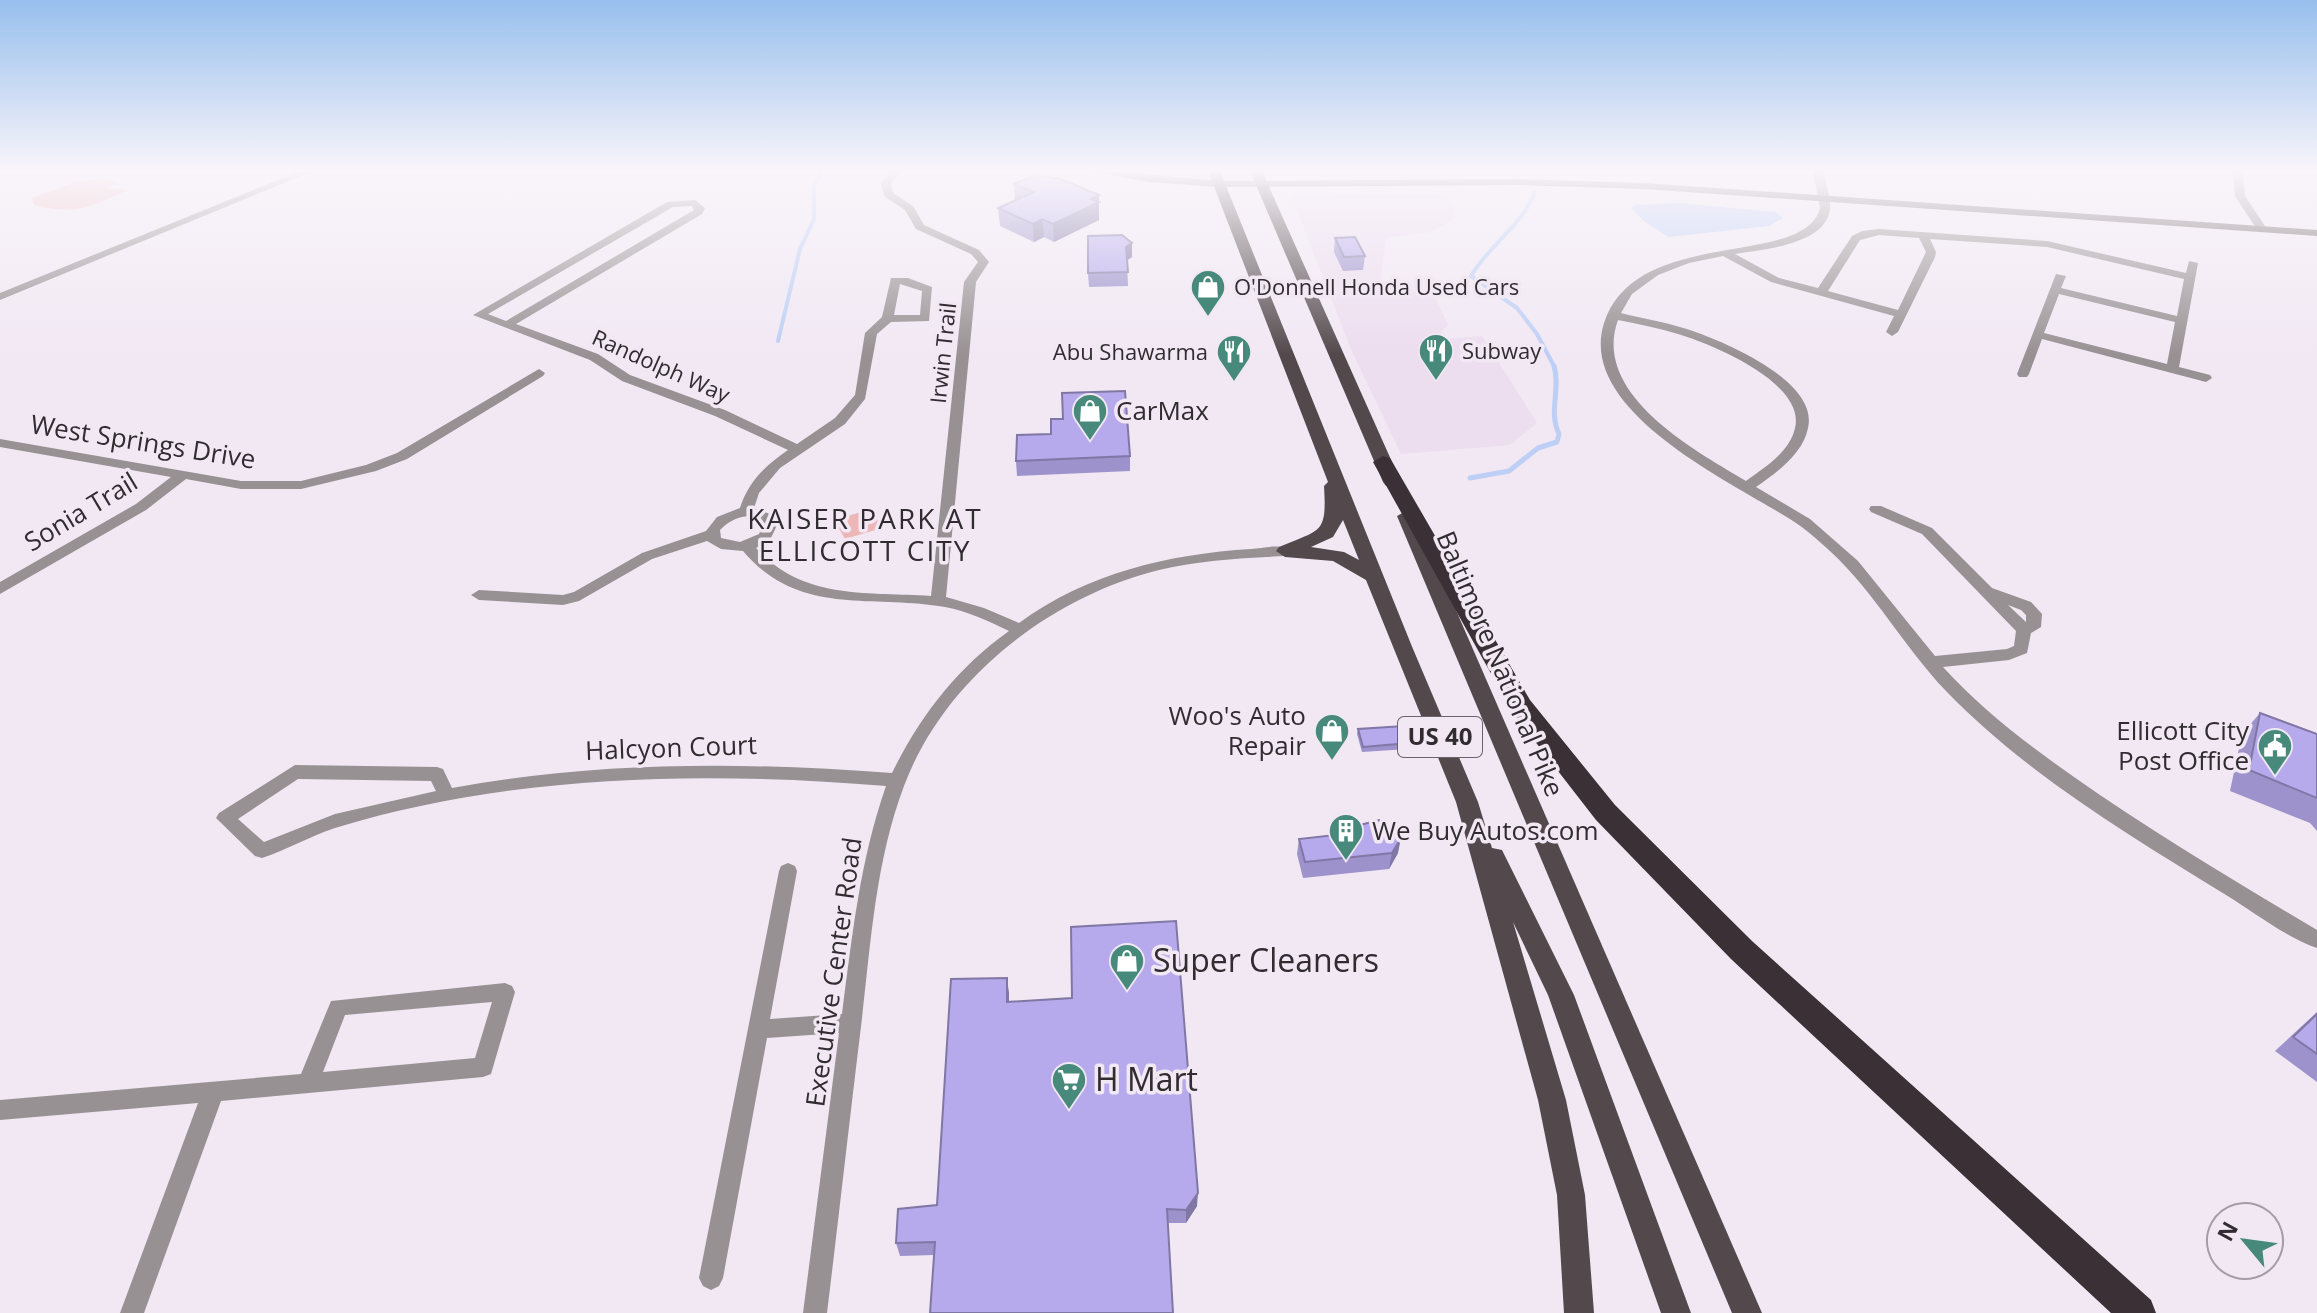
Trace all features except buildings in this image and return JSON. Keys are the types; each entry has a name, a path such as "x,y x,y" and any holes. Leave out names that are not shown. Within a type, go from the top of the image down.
{"highway":[{"path":"1383,462 1413,508 1510,688 1542,736 1583,788 1637,848 1704,914 2138,1313"}],"main road":[{"name":"US 40","path":"1239,232 1467,802 1552,1100 1571,1195 1579,1313"},
{"name":"Baltimore National Pike","path":"1283,232 1747,1313"},
{"path":"1285,551 1316,540 1333,525 1332,470"},
{"path":"1285,551 1337,556 1376,577"},
{"path":"1467,802 1561,995 1676,1313"}],"street":[{"path":"0,297 158,232"},
{"name":"Randolph Way","path":"622,232 479,315 594,357 626,378 720,413 797,449"},
{"name":"Randolph Way","path":"507,325 664,232"},
{"name":"Irwin Trail","path":"932,232 975,252 984,262 970,282 938,601"},
{"path":"1808,232 1799,238 1765,247 1688,259 1659,269 1634,287 1613,315 1607,339 1608,354 1615,373 1636,408 1697,457 1802,520 1845,557 1965,700 2099,804 2317,940"},
{"path":"1821,293 1860,236 1878,232"},
{"path":"1883,232 2047,244 2190,277"},
{"path":"1892,332 1930,257 1931,252 1923,235"},
{"path":"1723,252 1756,272 1901,314"},
{"path":"2172,369 2193,263"},
{"path":"2023,374 2060,276"},
{"path":"2055,290 2180,320"},
{"path":"1613,315 1663,325 1702,338 1751,363 1790,390 1803,412 1803,426 1771,471 1746,487"},
{"path":"746,512 752,492 762,479 797,449 840,421 861,396 871,333 888,318"},
{"path":"2039,335 2206,378"},
{"name":"West Springs Drive","path":"0,443 241,485 301,485 371,468 430,442 539,373"},
{"name":"Sonia Trail","path":"0,589 141,507 184,474"},
{"path":"1876,509 1927,531 1989,592 2026,606 2034,614 2033,627 2024,630 2021,649 2009,654 1934,662"},
{"path":"479,595 563,600 579,596 647,556 712,534 723,519 746,512 762,514 771,523 765,537 746,546 720,545 712,534"},
{"path":"746,546 768,571 789,583 839,596 938,601 971,609 1019,629"},
{"name":"Executive Center Road","path":"815,1313 866,900 880,833 897,780 923,734 952,693 1019,629 1060,603 1151,567 1220,556 1285,551"},
{"name":"Halcyon Court","path":"447,795 437,774 295,772 225,818 262,851 311,827 447,795 551,779 727,770 897,780"},
{"path":"711,1278 788,871"},
{"path":"0,1110 213,1093 308,1084 483,1067 505,992 338,1007 308,1084"},
{"path":"758,1029 851,1023"},
{"path":"132,1313 213,1093"}],"shaded area":[{"path":"1305,232 1429,232 1386,238 1379,294 1432,291 1448,325 1433,340 1482,336 1537,423 1510,445 1401,454 1350,347"},
{"path":"871,509 882,528 845,539 834,520"}],"water":[{"path":"1661,232 1712,232 1669,237"}],"waterway":[{"path":"778,341 800,249 808,232"},
{"path":"1507,232 1471,276 1517,308 1537,334 1554,366"},
{"path":"1470,478 1509,471 1538,448 1557,442 1554,366"}],"place":[{"name":"O'Donnell Honda Used Cars","path":"1208,318"},
{"name":"Subway","path":"1436,382"},
{"name":"Abu Shawarma","path":"1234,383"},
{"name":"CarMax","path":"1090,442"},
{"name":"Woo's Auto Repair","path":"1332,762"},
{"name":"Ellicott City Post Office","path":"2275,777"},
{"name":"We Buy Autos.com","path":"1346,862"},
{"name":"Super Cleaners","path":"1127,992"},
{"name":"H Mart","path":"1069,1111"}],"district":[{"name":"KAISER PARK AT ELLICOTT CITY","path":"865,535"}]}
